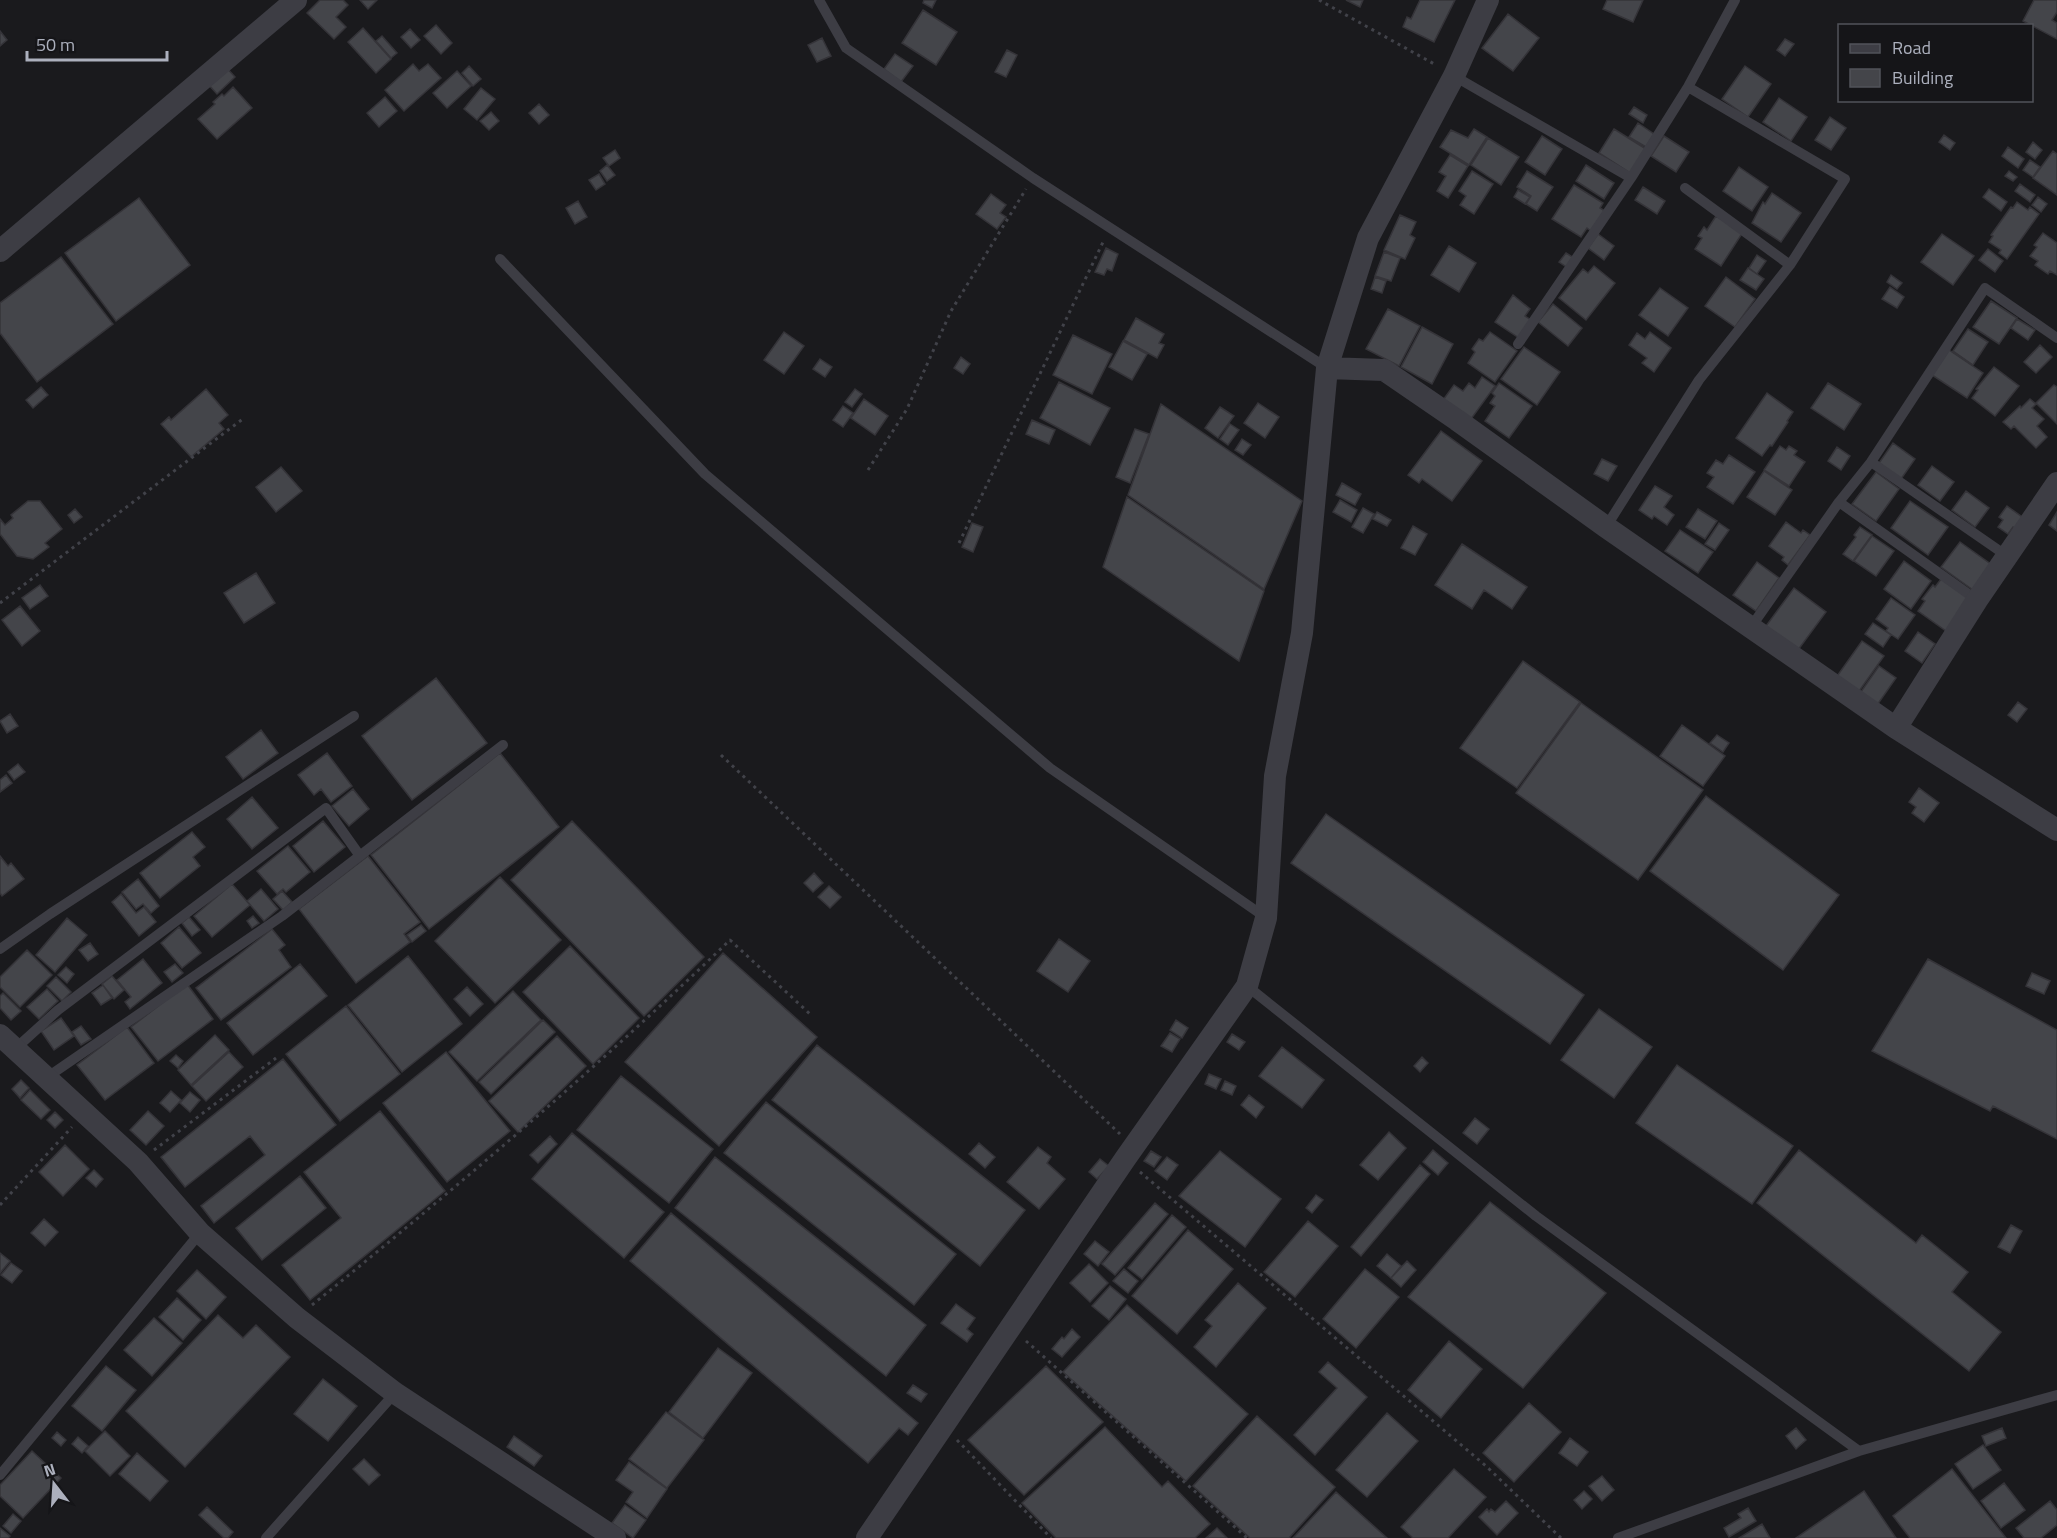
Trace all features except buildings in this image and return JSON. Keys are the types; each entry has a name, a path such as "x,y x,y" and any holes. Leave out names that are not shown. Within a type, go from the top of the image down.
{"street":[{"path":"0,251 296,0"},
{"path":"867,1538 945,1427 1125,1159 1246,986 1266,918 1275,776 1302,633 1327,368 1368,238 1454,76 1488,0"},
{"path":"1327,368 1384,370 1896,728 2057,830"},
{"path":"1896,728 1977,600 2057,483"},
{"path":"8,1042 138,1162 200,1233 297,1318 395,1393 615,1538"}],"lane":[{"path":"819,0 846,48 1033,177 1327,368"},
{"path":"1518,344 1631,178 1689,87 1735,0"},
{"path":"1454,76 1631,178"},
{"path":"1606,527 1700,380 1790,265 1845,179 1689,87"},
{"path":"1685,188 1790,265"},
{"path":"500,259 705,474 1050,768 1266,918"},
{"path":"1751,627 1839,502 1871,462 1985,288 2057,338"},
{"path":"1871,462 2007,556"},
{"path":"1839,502 1977,600"},
{"path":"0,949 354,716"},
{"path":"46,1078 282,916 503,745"},
{"path":"8,1042 58,1010 326,808 360,856"},
{"path":"1246,986 1536,1216 1858,1451"},
{"path":"0,1475 200,1233"},
{"path":"266,1538 395,1393"},
{"path":"1618,1538 1858,1451 2057,1395"}],"path":[{"path":"1319,0 1454,76"},
{"path":"868,470 907,409 951,311 1033,177"},
{"path":"959,543 1110,228"},
{"path":"0,603 244,418"},
{"path":"721,755 1124,1137 1125,1159 1486,1466 1561,1538"},
{"path":"297,1318 532,1121 650,1016 730,940 810,1014"},
{"path":"138,1162 276,1058"},
{"path":"0,1205 86,1112"},
{"path":"1012,1328 1246,1538"},
{"path":"945,1427 1051,1538"}]}
